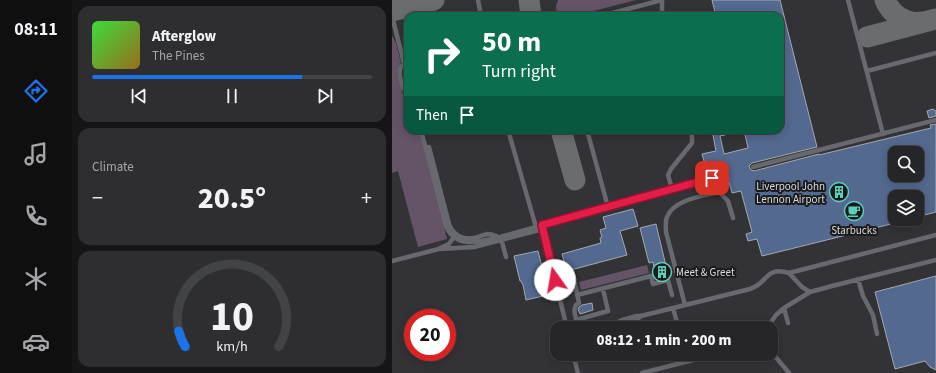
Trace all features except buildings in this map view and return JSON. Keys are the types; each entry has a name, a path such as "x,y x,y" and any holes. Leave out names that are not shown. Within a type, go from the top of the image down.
{"lane":[{"path":"478,0 480,12"},
{"path":"616,12 662,0 662,12"},
{"path":"848,0 883,134"},
{"path":"392,16 404,57"},
{"path":"867,71 936,53"},
{"path":"404,65 401,66 400,70 400,78 404,90"},
{"path":"753,167 936,120"},
{"path":"424,134 448,232 460,241 470,243 501,238 542,227 712,178"},
{"path":"424,134 449,224 453,231 456,234 466,238 475,238 487,234 501,238"},
{"path":"509,134 536,227"},
{"path":"588,134 608,207"},
{"path":"672,190 668,175 671,169 692,144 692,134"},
{"path":"685,305 666,232 667,216 674,208 685,201 720,192 728,201 733,218"},
{"path":"392,261 439,249 474,247 536,227 542,227"},
{"path":"542,227 565,321"},
{"path":"634,321 642,316 750,289 758,285 768,274 773,272 778,271 789,273 936,236"},
{"path":"439,249 449,244 454,237"},
{"path":"501,238 506,257"},
{"path":"772,321 784,308 810,292 936,260"},
{"path":"789,273 802,287 810,292"},
{"path":"555,280 573,275 579,303 574,308 576,320 608,311 603,289"},
{"path":"577,295 651,276 653,284 668,280 672,295"},
{"path":"858,279 863,296 873,315 877,334"},
{"path":"673,308 677,321"},
{"path":"784,308 788,323"},
{"path":"778,360 789,373"},
{"path":"575,361 578,373"},
{"path":"642,373 690,361"}],"shaded area":[{"path":"558,0 636,0 590,12 557,12 556,6"},
{"path":"392,36 396,43 401,63 397,73 402,93 404,94 404,134 420,134 447,239 418,247 398,171 392,173"},
{"path":"647,265 649,273 581,290 579,282"},
{"path":"572,284 574,292 560,295 559,288 563,285"}],"taxiway":[{"path":"392,11 434,0"},
{"path":"529,0 530,12"},
{"path":"885,0 895,14 910,22 921,22"},
{"path":"867,37 936,19"},
{"path":"562,134 575,180"}],"place":[{"name":"Liverpool John Lennon Airport","path":"839,192"},
{"name":"Starbucks","path":"854,211"},
{"name":"Meet & Greet","path":"662,272"}],"route":[{"path":"555,280 542,225 712,178"}]}
